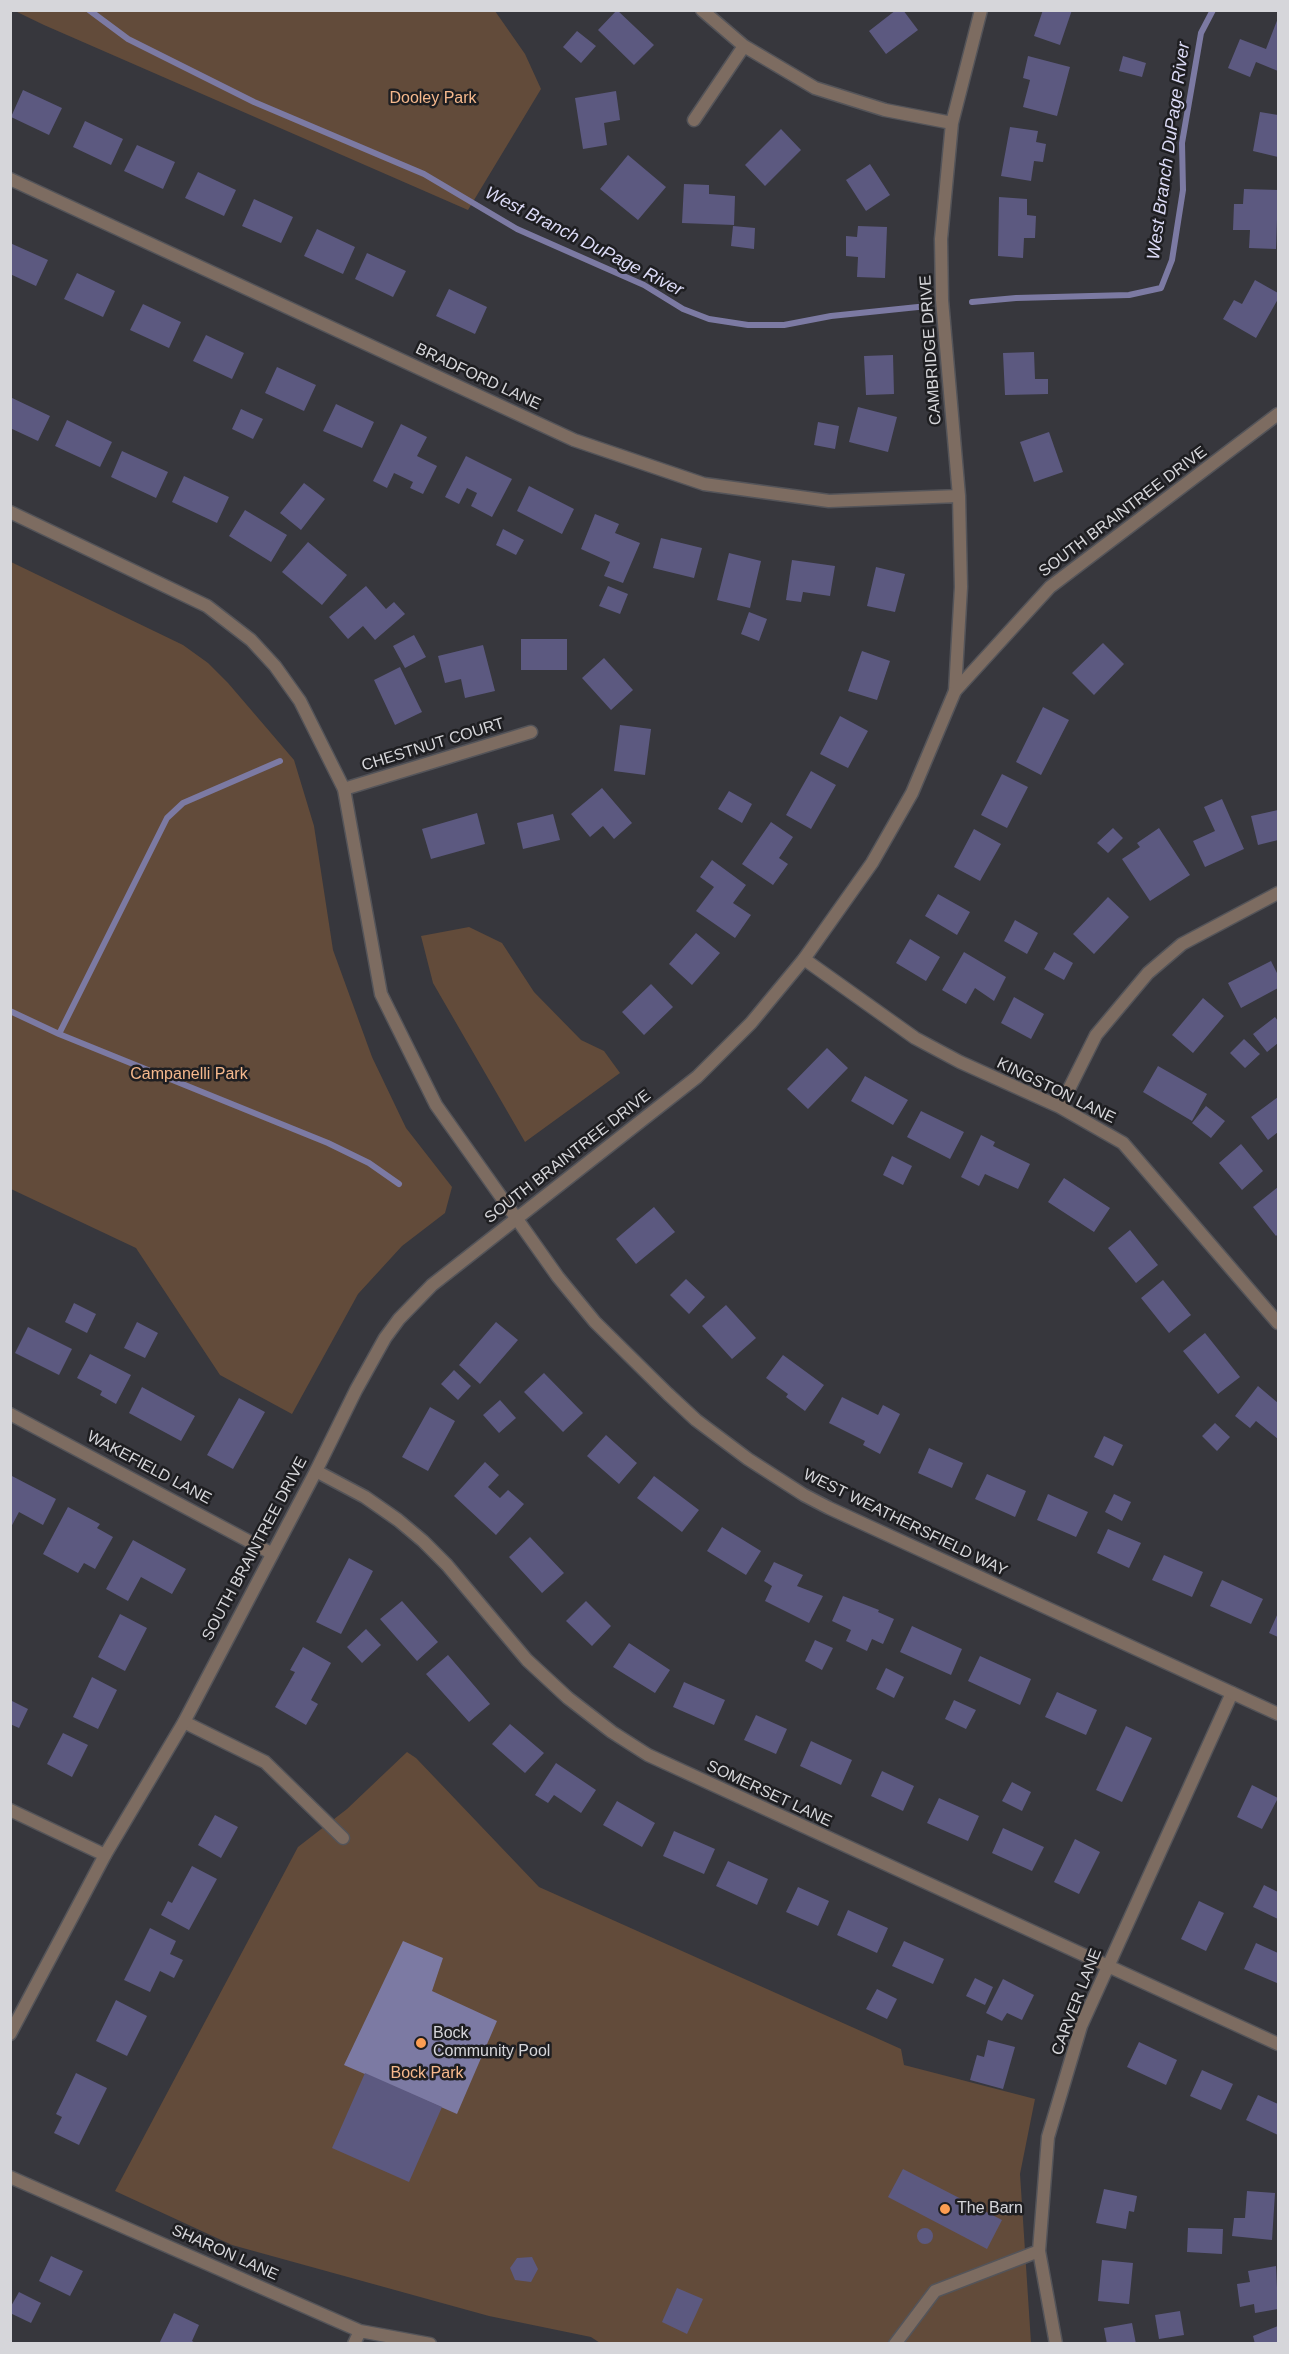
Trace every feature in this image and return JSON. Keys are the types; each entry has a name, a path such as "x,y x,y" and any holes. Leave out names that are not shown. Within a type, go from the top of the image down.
{"street":[{"path":"702,10 744,46 815,88 885,110 952,123"},
{"name":"CAMBRIDGE DRIVE","path":"955,691 961,587 959,496 942,300 941,239 952,123 981,10"},
{"path":"694,120 744,46"},
{"name":"BRADFORD LANE","path":"10,179 574,440 704,484 829,501 959,496"},
{"name":"SOUTH BRAINTREE DRIVE","path":"10,2034 105,1855 184,1722 316,1471 364,1374 399,1320 432,1285 697,1077 751,1023 804,959 872,863 912,793 955,691 1050,587 1278,414"},
{"name":"WEST WEATHERSFIELD WAY","path":"10,512 186,595 230,622 275,666 300,702 344,789 381,994 436,1105 558,1277 595,1322 629,1357 696,1420 748,1458 829,1508 1278,1714"},
{"name":"CHESTNUT COURT","path":"344,789 531,732"},
{"path":"1060,1107 1096,1035 1148,973 1182,944 1278,893"},
{"name":"KINGSTON LANE","path":"804,959 915,1038 960,1062 1060,1107 1123,1143 1276,1316"},
{"name":"WAKEFIELD LANE","path":"10,1414 272,1553"},
{"name":"SOMERSET LANE","path":"316,1471 365,1497 423,1541 447,1565 526,1660 568,1698 612,1732 648,1755 1278,2044"},
{"name":"CARVER LANE","path":"1056,2343 1039,2251 1048,2137 1082,2026 1232,1693"},
{"path":"184,1722 265,1762 343,1838"},
{"path":"10,1809 105,1855"},
{"name":"SHARON LANE","path":"10,2177 360,2331 430,2343"},
{"path":"895,2343 935,2291 1039,2251"},
{"path":"354,2343 360,2331"}],"green space":[{"name":"Dooley Park","path":"15,11 495,11 525,54 541,89 468,210"},
{"name":"Campanelli Park","path":"11,562 183,645 208,663 228,683 294,760 314,826 333,950 372,1057 406,1128 452,1187 445,1213 402,1246 358,1294 292,1414 220,1375 136,1248 11,1189"},
{"path":"469,927 502,943 534,992 581,1040 604,1051 620,1073 525,1142 433,983 421,936"},
{"name":"Bock Park","path":"407,1752 416,1758 539,1887 901,2049 904,2065 1035,2099 1020,2174 1031,2343 600,2343 591,2337 489,2316 232,2245 115,2191 298,1847 347,1809"}],"water":[{"name":"Bock Community Pool","path":"403,1941 443,1958 432,1991 497,2021 457,2114 344,2065"}],"building":[{"path":"617,10 654,45 634,65 598,30"},
{"path":"896,10 903,10 918,30 886,54 869,31"},
{"path":"1043,10 1072,10 1060,45 1034,36"},
{"path":"1278,18 1278,71 1256,62 1250,77 1228,68 1240,39 1266,49"},
{"path":"577,31 596,46 581,63 563,47"},
{"path":"1028,56 1070,67 1057,116 1023,107 1030,80 1023,78"},
{"path":"1123,56 1146,63 1142,77 1119,71"},
{"path":"23,90 62,108 49,135 11,117"},
{"path":"616,91 620,120 604,123 607,145 583,149 575,98"},
{"path":"1260,112 1278,115 1278,157 1253,151"},
{"path":"85,121 123,139 111,165 73,147"},
{"path":"1010,127 1038,131 1036,142 1046,144 1043,162 1034,161 1031,181 1001,176"},
{"path":"781,129 801,150 765,186 745,165"},
{"path":"137,145 175,162 163,189 124,171"},
{"path":"628,155 666,187 638,220 600,189"},
{"path":"870,164 890,195 866,211 846,180"},
{"path":"198,172 236,190 224,216 185,198"},
{"path":"684,184 709,185 709,194 735,196 734,225 682,223"},
{"path":"1244,189 1278,190 1276,249 1249,248 1250,230 1233,230 1234,204 1243,204"},
{"path":"999,197 1027,199 1027,215 1036,216 1035,238 1024,238 1023,258 998,256"},
{"path":"254,199 293,217 281,243 242,226"},
{"path":"733,226 755,228 754,249 731,246"},
{"path":"858,226 887,227 885,278 857,277 858,257 846,256 846,236 857,237"},
{"path":"317,229 355,247 343,274 304,256"},
{"path":"10,243 48,260 36,286 10,274"},
{"path":"367,253 406,271 393,297 355,279"},
{"path":"77,273 115,291 103,317 64,299"},
{"path":"1255,280 1278,293 1278,299 1256,338 1223,319 1234,300 1242,304"},
{"path":"449,289 487,307 475,334 436,316"},
{"path":"143,304 181,322 169,348 130,330"},
{"path":"206,335 244,353 232,379 193,361"},
{"path":"1034,352 1035,379 1048,379 1048,394 1005,395 1003,353"},
{"path":"893,355 894,394 866,395 864,356"},
{"path":"277,367 316,385 304,411 265,393"},
{"path":"10,397 50,416 38,441 10,428"},
{"path":"336,404 374,422 362,448 323,431"},
{"path":"858,407 897,417 888,452 849,442"},
{"path":"241,409 263,419 253,439 232,429"},
{"path":"67,420 112,442 100,467 55,446"},
{"path":"818,422 839,426 835,449 814,445"},
{"path":"401,424 427,437 417,456 437,466 423,494 410,488 413,482 394,473 387,488 373,481"},
{"path":"1049,432 1063,472 1034,482 1020,442"},
{"path":"122,451 168,472 156,498 111,477"},
{"path":"466,456 512,479 492,517 471,506 477,493 467,488 459,504 445,497"},
{"path":"184,476 229,497 217,523 172,502"},
{"path":"304,483 325,499 301,530 280,513"},
{"path":"529,486 574,509 562,534 517,511"},
{"path":"245,510 287,535 271,562 229,536"},
{"path":"595,514 619,524 615,533 640,543 623,583 604,576 610,562 581,549"},
{"path":"503,529 524,540 516,555 496,545"},
{"path":"661,538 702,548 694,578 653,568"},
{"path":"308,542 347,575 322,605 282,572"},
{"path":"729,553 761,561 750,608 717,600"},
{"path":"792,560 835,566 830,596 803,592 801,602 786,600"},
{"path":"876,567 905,574 895,612 867,606"},
{"path":"366,586 386,609 394,602 405,614 375,640 363,626 348,639 329,617"},
{"path":"608,586 628,594 620,614 599,606"},
{"path":"749,612 767,619 759,641 741,634"},
{"path":"414,635 426,657 405,668 393,646"},
{"path":"521,639 567,639 567,670 521,670"},
{"path":"1103,643 1124,664 1094,695 1072,673"},
{"path":"483,645 495,691 465,698 461,679 445,683 438,656"},
{"path":"862,651 890,661 877,700 848,691"},
{"path":"604,658 633,690 611,710 582,678"},
{"path":"400,667 422,712 395,725 374,680"},
{"path":"1043,707 1069,720 1041,775 1016,762"},
{"path":"840,716 868,731 848,768 820,754"},
{"path":"620,725 651,729 645,775 614,771"},
{"path":"811,771 836,785 811,829 786,815"},
{"path":"1002,774 1028,787 1007,828 981,815"},
{"path":"602,788 632,823 614,839 603,826 590,837 571,814"},
{"path":"729,791 752,804 742,823 718,809"},
{"path":"1222,799 1244,849 1205,867 1193,841 1215,831 1204,807"},
{"path":"1278,810 1278,840 1258,845 1251,816"},
{"path":"477,813 485,844 431,859 422,829"},
{"path":"553,814 560,840 523,849 517,823"},
{"path":"771,822 793,837 779,858 788,864 773,885 742,864"},
{"path":"1113,828 1123,838 1108,853 1097,843"},
{"path":"1159,828 1190,875 1150,901 1122,859 1140,847 1137,843"},
{"path":"974,829 1001,844 980,881 954,867"},
{"path":"712,860 746,885 733,903 751,915 735,938 696,911 714,887 700,877"},
{"path":"938,894 970,912 957,935 925,916"},
{"path":"1108,897 1129,917 1094,954 1073,934"},
{"path":"1015,920 1038,933 1027,954 1004,941"},
{"path":"696,933 720,953 692,985 669,964"},
{"path":"910,939 940,957 926,981 896,963"},
{"path":"964,952 1006,977 994,1001 975,988 966,1004 942,990"},
{"path":"1054,952 1073,963 1064,980 1044,969"},
{"path":"1271,961 1278,975 1278,988 1241,1008 1228,983"},
{"path":"651,984 673,1007 644,1035 622,1012"},
{"path":"1014,997 1044,1014 1031,1039 1001,1023"},
{"path":"1203,998 1224,1016 1193,1053 1172,1035"},
{"path":"1275,1017 1278,1021 1278,1043 1267,1052 1253,1034"},
{"path":"1244,1039 1260,1054 1245,1068 1230,1053"},
{"path":"827,1048 848,1068 808,1109 787,1089"},
{"path":"1158,1066 1207,1094 1192,1121 1143,1092"},
{"path":"865,1076 908,1100 893,1125 851,1101"},
{"path":"1278,1097 1278,1132 1268,1140 1251,1117"},
{"path":"1206,1106 1225,1121 1211,1138 1192,1123"},
{"path":"921,1111 964,1132 950,1159 907,1137"},
{"path":"981,1135 995,1142 993,1146 1030,1164 1018,1189 985,1174 979,1186 961,1177"},
{"path":"1241,1144 1263,1171 1242,1190 1219,1163"},
{"path":"892,1156 912,1166 903,1185 883,1175"},
{"path":"1064,1178 1110,1208 1094,1232 1048,1202"},
{"path":"1278,1187 1278,1234 1276,1236 1253,1207"},
{"path":"654,1207 675,1232 636,1264 616,1239"},
{"path":"1130,1230 1158,1265 1136,1283 1108,1248"},
{"path":"686,1279 705,1297 689,1314 670,1295"},
{"path":"1163,1280 1191,1315 1169,1333 1141,1298"},
{"path":"74,1303 96,1314 87,1333 65,1322"},
{"path":"726,1305 756,1338 732,1359 702,1326"},
{"path":"137,1322 158,1333 145,1358 124,1348"},
{"path":"496,1322 518,1340 480,1384 459,1365"},
{"path":"28,1327 72,1349 59,1375 15,1353"},
{"path":"1205,1333 1240,1377 1218,1394 1183,1351"},
{"path":"90,1354 131,1375 116,1404 100,1395 102,1391 77,1378"},
{"path":"783,1355 824,1385 805,1411 786,1397 788,1394 766,1378"},
{"path":"454,1370 471,1386 458,1400 441,1384"},
{"path":"544,1373 583,1413 563,1432 524,1392"},
{"path":"1258,1386 1278,1403 1278,1439 1256,1421 1250,1428 1235,1416"},
{"path":"142,1387 195,1416 181,1441 129,1413"},
{"path":"842,1397 878,1415 883,1405 900,1414 880,1454 863,1445 865,1441 829,1423"},
{"path":"239,1398 265,1412 233,1469 207,1455"},
{"path":"500,1400 516,1418 499,1433 483,1415"},
{"path":"430,1407 455,1421 428,1471 402,1457"},
{"path":"1215,1423 1230,1437 1217,1451 1202,1436"},
{"path":"606,1435 637,1463 619,1484 587,1456"},
{"path":"1104,1436 1123,1445 1113,1466 1094,1457"},
{"path":"929,1448 963,1463 952,1488 918,1473"},
{"path":"485,1462 499,1475 488,1487 500,1498 508,1490 524,1504 496,1535 454,1496"},
{"path":"987,1474 1026,1491 1015,1517 975,1499"},
{"path":"10,1475 56,1499 43,1525 19,1512 10,1529"},
{"path":"654,1476 699,1510 682,1532 637,1498"},
{"path":"1048,1494 1088,1512 1076,1537 1037,1520"},
{"path":"1114,1494 1131,1502 1122,1521 1105,1512"},
{"path":"68,1507 100,1524 97,1528 113,1537 95,1569 84,1563 78,1573 43,1554"},
{"path":"722,1527 761,1551 746,1575 707,1551"},
{"path":"1108,1529 1141,1543 1129,1568 1097,1553"},
{"path":"530,1537 564,1573 542,1593 509,1557"},
{"path":"133,1540 186,1569 172,1594 141,1577 128,1601 106,1589"},
{"path":"1164,1555 1203,1572 1192,1597 1152,1580"},
{"path":"349,1558 373,1571 341,1634 316,1622"},
{"path":"774,1562 803,1575 797,1586 823,1596 809,1623 765,1601 772,1586 764,1581"},
{"path":"1222,1580 1263,1599 1251,1624 1210,1606"},
{"path":"843,1596 879,1610 878,1612 894,1619 883,1644 872,1639 867,1651 846,1641 851,1630 832,1621"},
{"path":"402,1601 438,1642 417,1661 380,1619"},
{"path":"586,1601 611,1626 592,1646 566,1621"},
{"path":"1278,1613 1278,1637 1269,1633"},
{"path":"120,1614 147,1628 125,1671 98,1657"},
{"path":"912,1626 962,1649 951,1675 900,1652"},
{"path":"366,1629 381,1645 362,1663 347,1647"},
{"path":"815,1640 833,1648 822,1670 805,1661"},
{"path":"629,1643 670,1670 655,1693 613,1667"},
{"path":"303,1647 331,1663 311,1700 318,1704 306,1725 275,1707 295,1672 290,1670"},
{"path":"448,1655 490,1704 469,1722 426,1674"},
{"path":"980,1656 1031,1679 1020,1705 968,1681"},
{"path":"886,1668 904,1677 894,1698 876,1689"},
{"path":"92,1677 117,1690 98,1729 73,1717"},
{"path":"684,1682 725,1700 714,1725 673,1707"},
{"path":"1057,1692 1097,1710 1086,1735 1045,1717"},
{"path":"10,1700 28,1709 19,1728 10,1724"},
{"path":"954,1700 976,1710 966,1729 945,1719"},
{"path":"756,1715 787,1729 776,1754 744,1740"},
{"path":"510,1724 544,1753 525,1773 492,1744"},
{"path":"1126,1726 1152,1738 1122,1802 1096,1790"},
{"path":"63,1733 88,1745 72,1777 47,1764"},
{"path":"811,1741 852,1760 841,1785 800,1766"},
{"path":"556,1763 596,1790 581,1813 554,1795 548,1803 535,1795"},
{"path":"882,1771 914,1786 903,1811 871,1796"},
{"path":"1012,1782 1031,1792 1022,1811 1002,1801"},
{"path":"1252,1785 1278,1798 1262,1829 1237,1817"},
{"path":"939,1798 979,1816 968,1841 927,1823"},
{"path":"617,1801 655,1823 642,1847 603,1825"},
{"path":"215,1815 238,1827 221,1858 198,1845"},
{"path":"1003,1828 1044,1847 1032,1871 992,1853"},
{"path":"674,1831 715,1849 704,1874 663,1856"},
{"path":"1075,1839 1100,1852 1079,1894 1054,1882"},
{"path":"728,1861 768,1879 757,1905 716,1886"},
{"path":"192,1866 217,1879 189,1930 161,1915 168,1901 172,1903"},
{"path":"1264,1885 1278,1892 1278,1919 1253,1907"},
{"path":"798,1887 829,1901 818,1926 786,1912"},
{"path":"1199,1901 1224,1913 1206,1951 1181,1939"},
{"path":"848,1910 888,1928 877,1953 837,1935"},
{"path":"150,1928 176,1941 170,1954 183,1960 174,1978 160,1971 150,1992 124,1980"},
{"path":"904,1941 944,1959 933,1984 892,1966"},
{"path":"1256,1943 1278,1953 1277,1983 1244,1969"},
{"path":"975,1978 993,1987 985,2005 966,1996"},
{"path":"1003,1979 1034,1995 1022,2020 1007,2013 1002,2021 986,2013"},
{"path":"877,1989 897,1999 887,2019 866,2009"},
{"path":"116,2000 147,2016 127,2056 96,2041"},
{"path":"988,2040 1015,2047 1003,2089 970,2080 977,2055 984,2057"},
{"path":"1139,2042 1177,2060 1166,2085 1127,2067"},
{"path":"1202,2070 1233,2084 1221,2110 1190,2096"},
{"path":"76,2073 107,2088 79,2145 54,2133 62,2117 56,2114"},
{"path":"365,2073 442,2107 409,2182 332,2148"},
{"path":"1258,2095 1278,2104 1278,2135 1246,2120"},
{"name":"The Barn","path":"903,2169 1002,2220 987,2249 888,2197"},
{"path":"1104,2189 1137,2196 1134,2212 1129,2211 1126,2229 1096,2223"},
{"path":"1247,2191 1275,2193 1272,2240 1232,2236 1234,2218 1245,2218"},
{"path":"922,2228 928,2228 933,2236 931,2242 922,2244 917,2239 917,2233"},
{"path":"1188,2228 1223,2229 1222,2254 1187,2252"},
{"path":"51,2256 83,2271 70,2296 39,2281"},
{"path":"532,2257 538,2269 531,2282 515,2280 510,2268 517,2258"},
{"path":"1102,2260 1133,2263 1129,2304 1098,2301"},
{"path":"1276,2266 1278,2309 1255,2313 1254,2304 1240,2307 1237,2284 1250,2282 1248,2271"},
{"path":"677,2288 703,2299 687,2334 662,2322"},
{"path":"19,2292 41,2303 31,2323 10,2313 10,2308"},
{"path":"1180,2311 1184,2335 1159,2339 1155,2315"},
{"path":"174,2313 199,2325 192,2341 197,2344 159,2344"},
{"path":"1132,2323 1136,2344 1107,2344 1104,2328"},
{"path":"1278,2326 1278,2344 1255,2344 1253,2336"}],"waterway":[{"name":"West Branch DuPage River","path":"89,10 128,39 254,102 424,174 517,229 644,285 683,309 709,319 748,325 784,325 831,316 918,307"},
{"name":"West Branch DuPage River","path":"972,302 1016,298 1129,295 1161,288 1172,260 1183,190 1182,143 1201,33 1213,10"},
{"path":"59,1034 167,818 183,803 280,761"},
{"path":"10,1011 59,1034 328,1143 369,1163 399,1184"}],"place":[{"name":"Bock Community Pool","path":"421,2043"},
{"name":"The Barn","path":"945,2209"}]}
